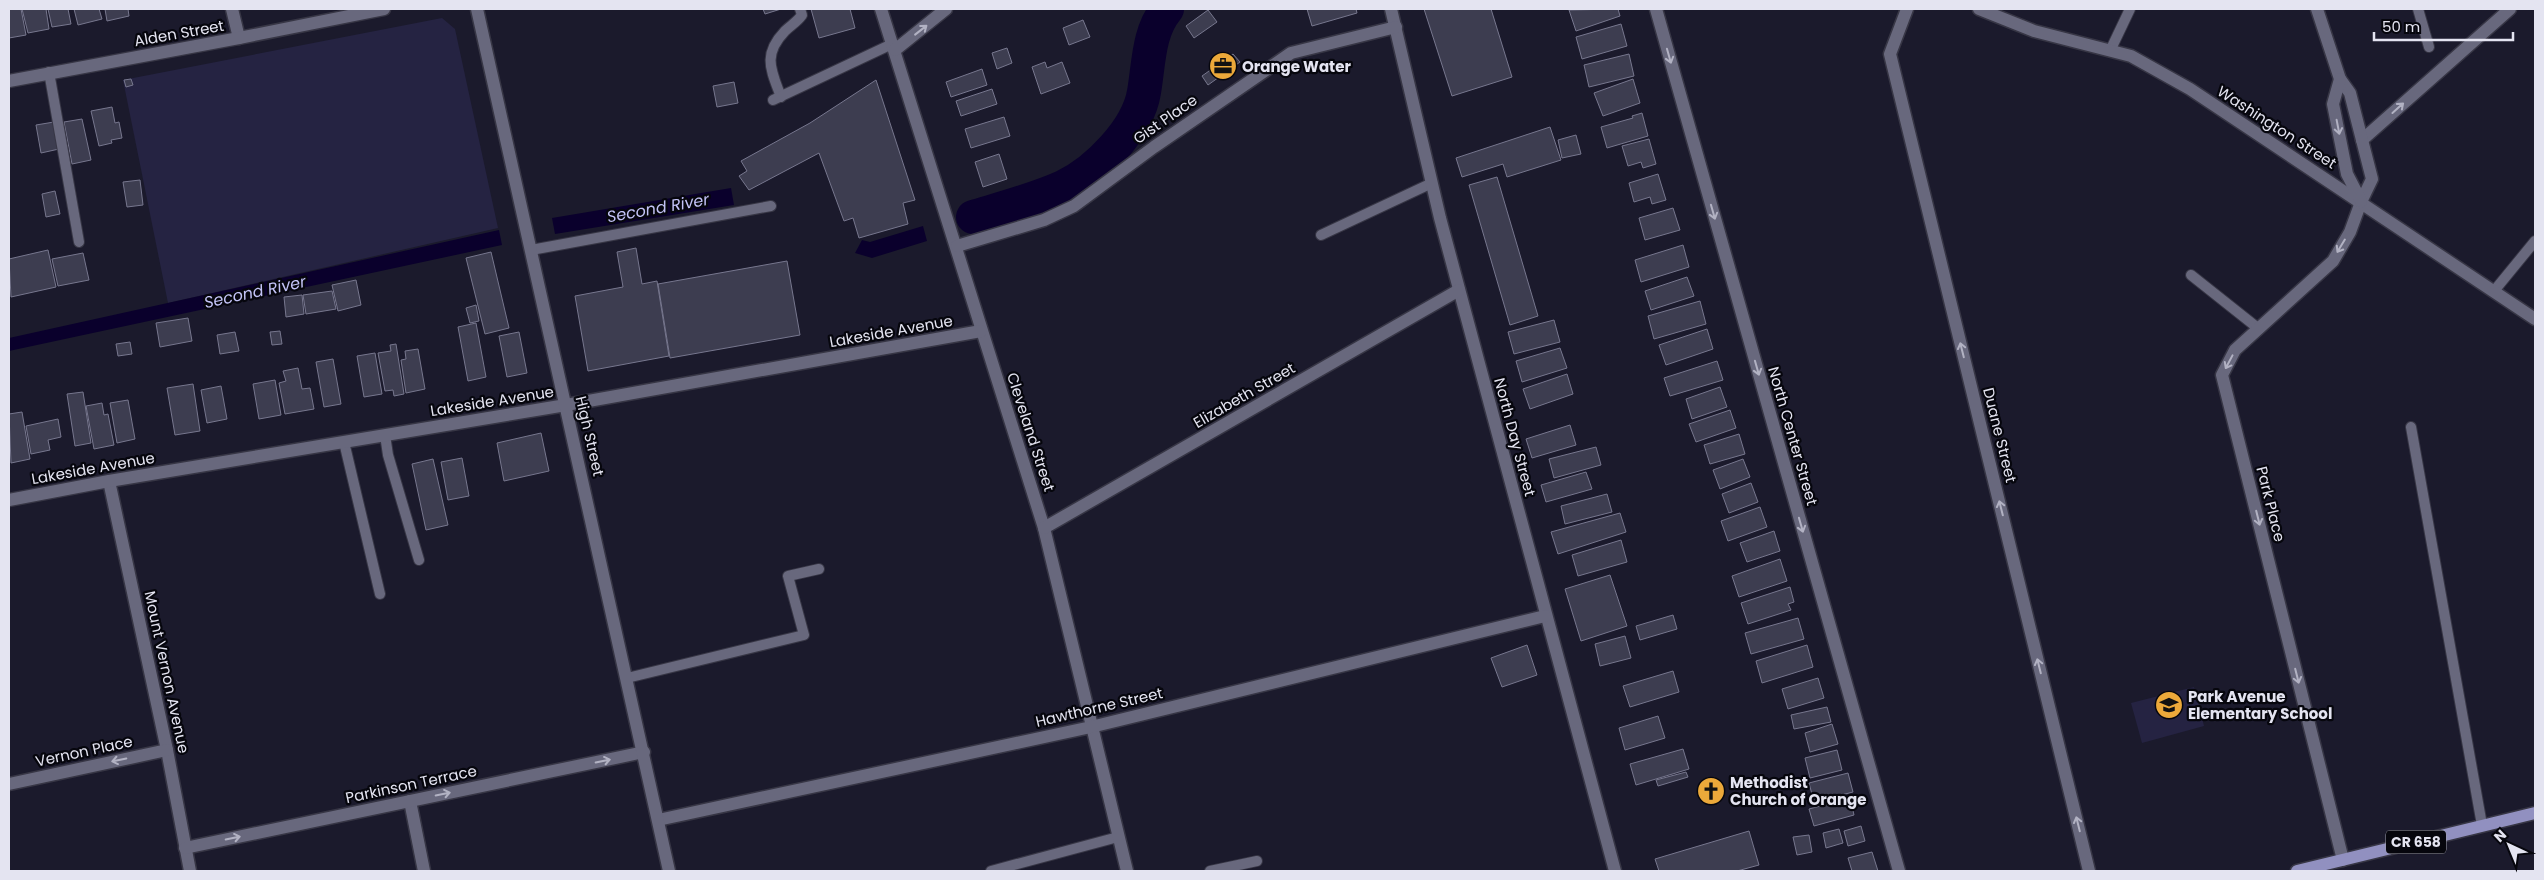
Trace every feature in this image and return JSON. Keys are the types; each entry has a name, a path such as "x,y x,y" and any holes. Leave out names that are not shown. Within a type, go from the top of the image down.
{"main road":[{"name":"CR 658","path":"2297,871 2535,813"}],"street":[{"path":"232,9 239,38"},
{"name":"Alden Street","path":"9,81 384,9"},
{"name":"High Street","path":"477,9 669,871"},
{"name":"Cleveland Street","path":"881,9 1044,528 1127,871"},
{"path":"894,47 946,9"},
{"name":"North Day Street","path":"1391,9 1459,290 1615,871"},
{"name":"North Center Street","path":"1656,9 1899,871"},
{"name":"Duane Street","path":"1907,9 1890,54 2090,871"},
{"name":"Washington Street","path":"1979,9 2034,31 2131,56 2190,90 2535,319"},
{"name":"Park Place","path":"2317,9 2340,79 2350,93 2372,179 2350,232 2332,261 2235,350 2222,375 2343,860"},
{"path":"2362,140 2510,9"},
{"name":"Gist Place","path":"957,246 1044,220 1074,206 1154,146 1291,53 1396,27"},
{"path":"2340,79 2333,104 2347,174 2361,202"},
{"name":"Elizabeth Street","path":"1044,528 1459,290"},
{"name":"Lakeside Avenue","path":"9,500 109,481 566,405 981,331"},
{"name":"Mount Vernon Avenue","path":"109,481 167,750 190,871"},
{"name":"Hawthorne Street","path":"658,820 1091,727 1545,616"},
{"name":"Vernon Place","path":"9,784 167,750"},
{"name":"Parkinson Terrace","path":"185,848 644,752"},
{"path":"410,801 424,871"}],"lane":[{"path":"800,9 802,15 785,30 769,56 769,65 777,98 894,47"},
{"path":"2110,51 2130,9"},
{"path":"2418,9 2430,46"},
{"path":"49,72 79,242"},
{"path":"1321,235 1432,182"},
{"path":"531,250 771,206"},
{"path":"2494,291 2535,241"},
{"path":"2191,275 2259,329"},
{"path":"2411,427 2482,826"},
{"path":"386,435 388,455 419,560"},
{"path":"344,442 380,594"},
{"path":"627,678 804,635 788,576 819,569"},
{"path":"991,871 1118,837"},
{"path":"1210,871 1257,861"}],"shaded area":[{"path":"442,18 455,29 498,228 168,303 123,80"},
{"path":"2194,687 2204,726 2142,743 2131,703"}],"water":[{"path":"731,188 734,205 555,234 552,218"},
{"path":"923,226 927,241 872,258 855,253 862,240 870,242"},
{"path":"499,230 502,245 9,351 9,338"}],"building":[{"path":"9,9 21,9 26,35 9,38"},
{"path":"22,9 46,9 49,29 28,33"},
{"path":"48,9 68,9 71,24 52,27"},
{"path":"74,9 99,9 102,19 78,25"},
{"path":"105,9 128,9 129,16 107,21"},
{"path":"763,9 781,9 765,14"},
{"path":"811,9 850,9 855,28 819,38"},
{"path":"1307,9 1356,9 1357,13 1312,26"},
{"path":"1424,9 1491,9 1512,77 1452,96"},
{"path":"1618,9 1620,16 1576,31 1569,10"},
{"path":"1208,10 1217,22 1194,38 1186,26"},
{"path":"1083,20 1090,37 1069,45 1063,28"},
{"path":"1621,24 1627,46 1582,59 1576,37"},
{"path":"1007,48 1012,63 997,69 992,53"},
{"path":"1233,54 1240,62 1208,85 1202,76"},
{"path":"1629,54 1634,76 1589,87 1584,65"},
{"path":"1045,62 1047,68 1062,62 1070,83 1041,94 1032,67"},
{"path":"982,69 987,85 951,97 946,82"},
{"path":"131,79 133,85 126,87 124,80"},
{"path":"1633,79 1640,103 1603,116 1594,93"},
{"path":"876,80 915,200 903,203 908,224 859,238 853,218 844,221 819,153 749,190 739,176 747,171 741,161 810,123"},
{"path":"734,82 738,103 717,107 713,86"},
{"path":"992,89 997,104 961,116 956,101"},
{"path":"112,107 115,123 119,122 122,138 111,140 112,143 99,146 91,111"},
{"path":"1642,113 1648,136 1607,148 1601,127 1633,118 1632,116"},
{"path":"1004,117 1010,136 971,148 965,129"},
{"path":"82,119 91,160 72,164 64,122"},
{"path":"54,122 59,149 41,153 36,125"},
{"path":"1550,127 1561,160 1507,177 1503,164 1462,177 1456,158"},
{"path":"1576,135 1581,154 1562,158 1558,140"},
{"path":"1649,139 1656,164 1643,168 1641,162 1628,166 1622,146"},
{"path":"999,154 1007,179 983,187 975,162"},
{"path":"1658,174 1666,200 1652,204 1650,197 1634,202 1629,183"},
{"path":"1497,177 1538,316 1510,325 1469,185"},
{"path":"140,180 143,205 127,207 123,182"},
{"path":"55,191 60,214 46,217 42,194"},
{"path":"1673,208 1680,230 1645,240 1639,218"},
{"path":"1683,245 1689,267 1641,282 1635,260"},
{"path":"636,248 642,284 657,281 669,356 588,371 575,296 623,287 617,252"},
{"path":"48,250 56,287 11,297 9,259"},
{"path":"491,252 509,328 485,334 466,258"},
{"path":"83,253 89,280 58,286 52,259"},
{"path":"787,261 800,335 670,358 658,284"},
{"path":"1687,277 1694,296 1651,310 1645,291"},
{"path":"356,280 361,305 338,311 332,285"},
{"path":"332,291 336,309 306,314 303,295"},
{"path":"302,295 304,314 286,317 284,297"},
{"path":"1700,301 1706,324 1654,339 1648,316"},
{"path":"476,305 479,321 470,323 466,308"},
{"path":"188,318 192,341 160,347 156,323"},
{"path":"1554,320 1560,342 1514,354 1508,332"},
{"path":"476,323 486,377 468,381 458,327"},
{"path":"1707,329 1713,349 1666,365 1659,345"},
{"path":"280,331 282,344 272,345 270,332"},
{"path":"235,332 239,351 220,354 217,335"},
{"path":"519,332 527,373 507,377 499,336"},
{"path":"130,342 132,354 118,356 116,344"},
{"path":"396,344 404,394 394,396 393,390 385,391 378,353 391,351 390,345"},
{"path":"1560,348 1567,368 1522,382 1516,361"},
{"path":"418,349 425,389 406,393 401,360 406,359 405,351"},
{"path":"375,353 382,394 364,397 357,356"},
{"path":"333,359 341,404 324,407 316,362"},
{"path":"1717,361 1723,380 1670,396 1664,378"},
{"path":"298,368 302,389 310,388 314,409 285,414 279,383 286,381 283,371"},
{"path":"1567,374 1573,394 1530,409 1523,389"},
{"path":"275,380 281,415 259,419 253,384"},
{"path":"193,384 200,431 175,435 167,388"},
{"path":"221,386 227,419 207,423 201,390"},
{"path":"1720,387 1727,407 1692,419 1686,399"},
{"path":"83,392 91,443 75,446 67,394"},
{"path":"128,400 135,439 117,443 110,403"},
{"path":"102,403 104,415 108,414 114,445 94,449 86,406"},
{"path":"1730,410 1736,428 1696,442 1689,424"},
{"path":"22,412 30,459 11,463 9,414"},
{"path":"58,419 61,437 48,440 50,450 31,454 26,426"},
{"path":"1570,425 1576,445 1532,458 1526,439"},
{"path":"541,433 549,471 504,481 497,443"},
{"path":"1739,434 1745,454 1710,464 1704,445"},
{"path":"1596,447 1601,465 1554,478 1549,459"},
{"path":"462,458 469,496 448,500 441,462"},
{"path":"433,459 448,525 426,530 412,464"},
{"path":"1743,459 1750,477 1720,489 1713,470"},
{"path":"1586,472 1592,489 1546,502 1541,485"},
{"path":"1751,483 1758,502 1729,513 1722,494"},
{"path":"1607,494 1612,512 1565,524 1561,506"},
{"path":"1760,507 1767,527 1728,541 1721,521"},
{"path":"1620,513 1626,532 1558,554 1551,532"},
{"path":"1774,531 1780,551 1747,562 1740,543"},
{"path":"1621,540 1627,562 1578,576 1572,555"},
{"path":"1780,559 1787,581 1739,597 1732,576"},
{"path":"1610,575 1627,626 1581,641 1565,589"},
{"path":"1790,587 1794,602 1788,604 1791,610 1748,624 1741,603"},
{"path":"1673,615 1677,629 1640,640 1636,626"},
{"path":"1798,618 1804,639 1751,654 1745,633"},
{"path":"1625,636 1631,658 1600,666 1595,644"},
{"path":"1527,645 1537,675 1502,687 1491,658"},
{"path":"1807,645 1813,667 1762,683 1756,661"},
{"path":"1673,671 1679,692 1630,707 1623,686"},
{"path":"1818,678 1824,698 1788,709 1782,689"},
{"path":"1827,707 1831,722 1794,729 1791,715"},
{"path":"1658,716 1665,738 1625,750 1619,728"},
{"path":"1832,724 1838,744 1810,752 1805,733"},
{"path":"1683,749 1689,769 1636,785 1630,764"},
{"path":"1837,750 1842,770 1810,778 1805,758"},
{"path":"1686,772 1688,777 1658,786 1656,780"},
{"path":"1848,773 1853,792 1814,802 1809,783"},
{"path":"1850,798 1854,815 1814,826 1809,809"},
{"path":"1861,826 1865,841 1848,846 1844,831"},
{"path":"1839,829 1843,843 1826,848 1823,833"},
{"path":"1749,831 1759,865 1737,871 1659,871 1655,859"},
{"path":"1809,835 1812,852 1797,855 1793,837"},
{"path":"1872,852 1878,871 1852,871 1848,858"}],"waterway":[{"name":"Second River","path":"973,217 1052,192 1076,180 1102,160 1125,134 1134,120 1144,92 1153,38 1156,28 1167,9"}],"place":[{"name":"Orange Water","path":"1223,66"},
{"name":"Park Avenue Elementary School","path":"2169,705"},
{"name":"Methodist Church of Orange","path":"1711,791"}]}
